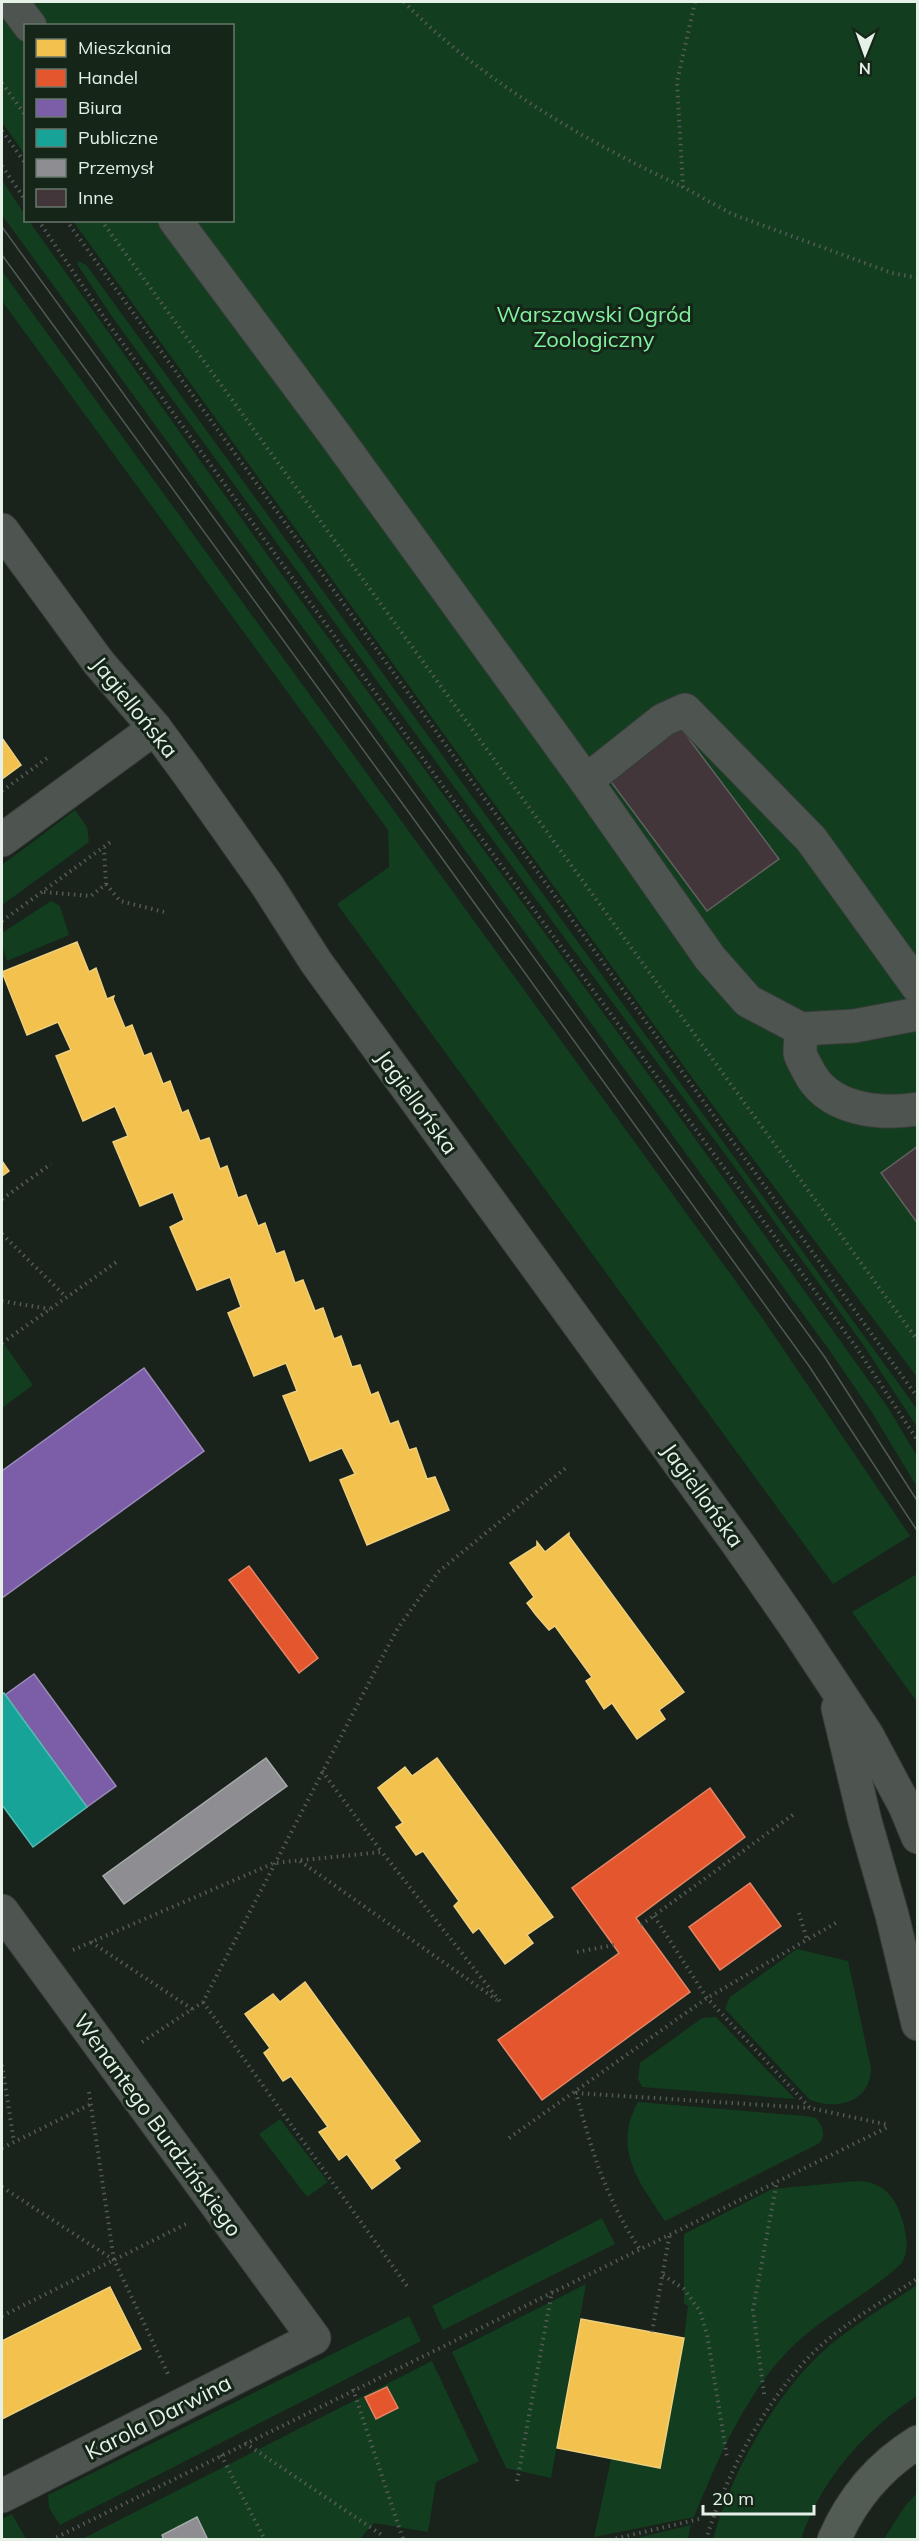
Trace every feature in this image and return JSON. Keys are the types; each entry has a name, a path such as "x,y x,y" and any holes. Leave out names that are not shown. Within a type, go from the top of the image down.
{"main road":[{"path":"834,2540 845,2514 874,2475 918,2442"}],"street":[{"path":"12,2 28,24"},
{"path":"176,222 342,444 710,958 740,993 748,1001 801,1029 854,1026 918,1014"},
{"name":"Jagiellońska","path":"2,530 99,663 155,728 267,885 316,962 738,1544 867,1735 918,1838"},
{"path":"586,782 663,720 685,710 811,839 918,987"},
{"path":"2,840 155,728"},
{"path":"801,1029 800,1054 811,1077 828,1094 859,1109 894,1113 918,1109"},
{"name":"Jagiellońska","path":"829,1678 892,1915 918,2024"},
{"name":"Wenantego Burdzińskiego","path":"7,1931 54,1960 314,2338"},
{"name":"Karola Darwina","path":"2,2496 314,2338"}],"path":[{"path":"404,2 434,33 544,113 637,166 732,214 892,273 918,278"},
{"path":"684,188 677,82 694,2"},
{"path":"2,83 24,113"},
{"path":"2,131 24,161"},
{"path":"2,166 24,198"},
{"path":"39,222 115,333 445,789 856,1347 918,1441"},
{"path":"67,222 918,1398"},
{"path":"102,222 918,1341"},
{"path":"2,791 50,756"},
{"path":"2,921 112,841"},
{"path":"104,847 106,884 120,901 164,912"},
{"path":"42,892 91,896 106,884"},
{"path":"2,1199 51,1164"},
{"path":"2,1234 66,1297"},
{"path":"2,1343 118,1261"},
{"path":"2,1301 50,1309"},
{"path":"134,2048 202,2002 398,1628 438,1572 567,1467"},
{"path":"299,1860 502,2004 382,1852 322,1771"},
{"path":"641,1925 794,1814"},
{"path":"54,1960 90,1942 274,1863 382,1852"},
{"path":"799,1912 807,1940"},
{"path":"654,1916 707,1998 810,2108"},
{"path":"509,2138 576,2093 707,1998 839,1921"},
{"path":"90,1942 192,2009"},
{"path":"577,1952 614,1945"},
{"path":"202,2002 407,2286"},
{"path":"2,2065 14,2142"},
{"path":"87,2081 114,2260 170,2377"},
{"path":"51,2540 890,2126 810,2108 576,2093"},
{"path":"576,2093 597,2165 612,2203 639,2248"},
{"path":"2,2148 98,2101"},
{"path":"764,2394 753,2310 777,2181"},
{"path":"2,2187 114,2260"},
{"path":"2,2316 195,2220"},
{"path":"652,2332 670,2233"},
{"path":"663,2275 684,2289 700,2311 707,2334 727,2457"},
{"path":"706,2540 713,2514 753,2432 796,2371 840,2330 918,2278"},
{"path":"517,2481 552,2291"},
{"path":"353,2389 403,2539"},
{"path":"245,2443 382,2535"},
{"path":"221,2455 265,2540"},
{"path":"610,2540 699,2519"}],"green space":[{"name":"Warszawski Ogród Zoologiczny","path":"2,2 917,2 917,1377 696,1083 74,222 234,222 234,24 24,24 24,154 2,122"},
{"path":"2,180 24,213 24,222 30,222 269,557 676,1112 887,1406 917,1456 917,1487 873,1414 832,1354 2,215"},
{"path":"79,261 87,266 917,1409 917,1427 862,1343 739,1173 532,894 113,318 77,264"},
{"path":"2,271 761,1316 910,1536 833,1584 337,904 389,867 388,830 2,301"},
{"path":"75,810 87,827 89,842 2,905 2,865"},
{"path":"51,901 60,906 69,935 7,961 2,946 2,933"},
{"path":"2,1341 33,1385 2,1408"},
{"path":"917,1574 917,1702 852,1612"},
{"path":"797,1949 848,1961 871,2068 870,2079 859,2096 842,2103 831,2104 810,2100 725,2009 730,1997"},
{"path":"716,2017 795,2099 642,2087 638,2079 640,2063 702,2018"},
{"path":"638,2102 816,2118 822,2128 823,2138 818,2144 665,2221 638,2179 628,2150 631,2119"},
{"path":"280,2119 328,2182 307,2197 259,2134"},
{"path":"857,2181 883,2188 894,2200 907,2240 902,2263 879,2283 803,2337 767,2375 738,2420 694,2517 594,2537 611,2459 660,2468 688,2306 684,2303 684,2234 772,2189"},
{"path":"602,2218 615,2244 443,2330 432,2306"},
{"path":"586,2284 551,2478 506,2468 452,2352"},
{"path":"917,2285 917,2396 879,2425 847,2458 821,2496 801,2539 713,2539 730,2489 742,2464 769,2416 785,2394 831,2344"},
{"path":"409,2316 421,2341 60,2525 49,2508 48,2495"},
{"path":"432,2361 479,2461 436,2482 428,2532 374,2523 360,2539 80,2540"},
{"path":"917,2493 917,2539 884,2539 905,2506"},
{"path":"12,2514 26,2539 2,2539 2,2519"},
{"path":"691,2525 688,2539 632,2539"}],"building: Mieszkania":[{"path":"2,738 21,765 2,779"},
{"path":"77,942 89,972 96,968 107,999 114,996 113,999 125,1028 132,1025 144,1056 151,1053 163,1084 170,1081 182,1113 188,1110 200,1141 209,1138 220,1169 227,1166 238,1198 246,1195 258,1226 265,1223 276,1254 284,1251 295,1283 303,1280 315,1311 323,1308 334,1339 341,1336 352,1367 360,1365 371,1395 378,1392 390,1424 398,1421 409,1450 416,1448 427,1479 435,1477 449,1510 367,1545 340,1480 355,1474 342,1448 310,1461 283,1396 297,1391 286,1363 254,1376 228,1313 241,1307 230,1277 197,1290 170,1227 184,1220 173,1192 140,1206 113,1142 128,1136 115,1106 83,1121 56,1056 71,1050 58,1022 27,1035 2,972"},
{"path":"2,1161 9,1171 2,1176"},
{"path":"569,1533 684,1692 659,1710 665,1719 637,1739 612,1703 604,1709 586,1681 592,1677 555,1626 549,1630 527,1603 534,1597 510,1563 537,1546 537,1542 545,1552"},
{"path":"437,1758 553,1917 527,1935 533,1943 505,1964 479,1928 473,1933 454,1906 459,1901 423,1851 416,1855 396,1827 403,1823 378,1788 405,1767 412,1776"},
{"path":"305,1982 420,2141 394,2160 400,2168 372,2189 347,2154 339,2160 319,2132 328,2127 291,2076 283,2081 264,2053 270,2048 245,2014 273,1994 280,2002"},
{"path":"110,2287 141,2349 2,2419 2,2341"},
{"path":"581,2319 684,2338 660,2468 557,2448"}],"building: Handel":[{"path":"249,1566 318,1658 299,1673 229,1580"},
{"path":"710,1788 745,1837 636,1918 690,1992 542,2100 498,2040 619,1953 572,1888"},
{"path":"750,1883 781,1926 720,1970 689,1927"},
{"path":"387,2387 398,2408 376,2419 365,2397"}],"building: Biura":[{"path":"144,1368 204,1451 2,1598 2,1471"},
{"path":"34,1674 116,1786 87,1807 5,1695"}],"building: Publiczne":[{"path":"4,1693 87,1807 33,1847 2,1805 2,1694"}],"building: Przemysł":[{"path":"266,1758 287,1786 124,1904 103,1876"},
{"path":"197,2517 208,2540 164,2540 162,2535"}],"building: Inne":[{"path":"680,727 779,859 707,911 609,779"},
{"path":"918,1146 918,1224 881,1173"}],"tram line":[{"path":"2,227 824,1356 918,1502"},
{"path":"2,255 809,1366 918,1532"}]}
